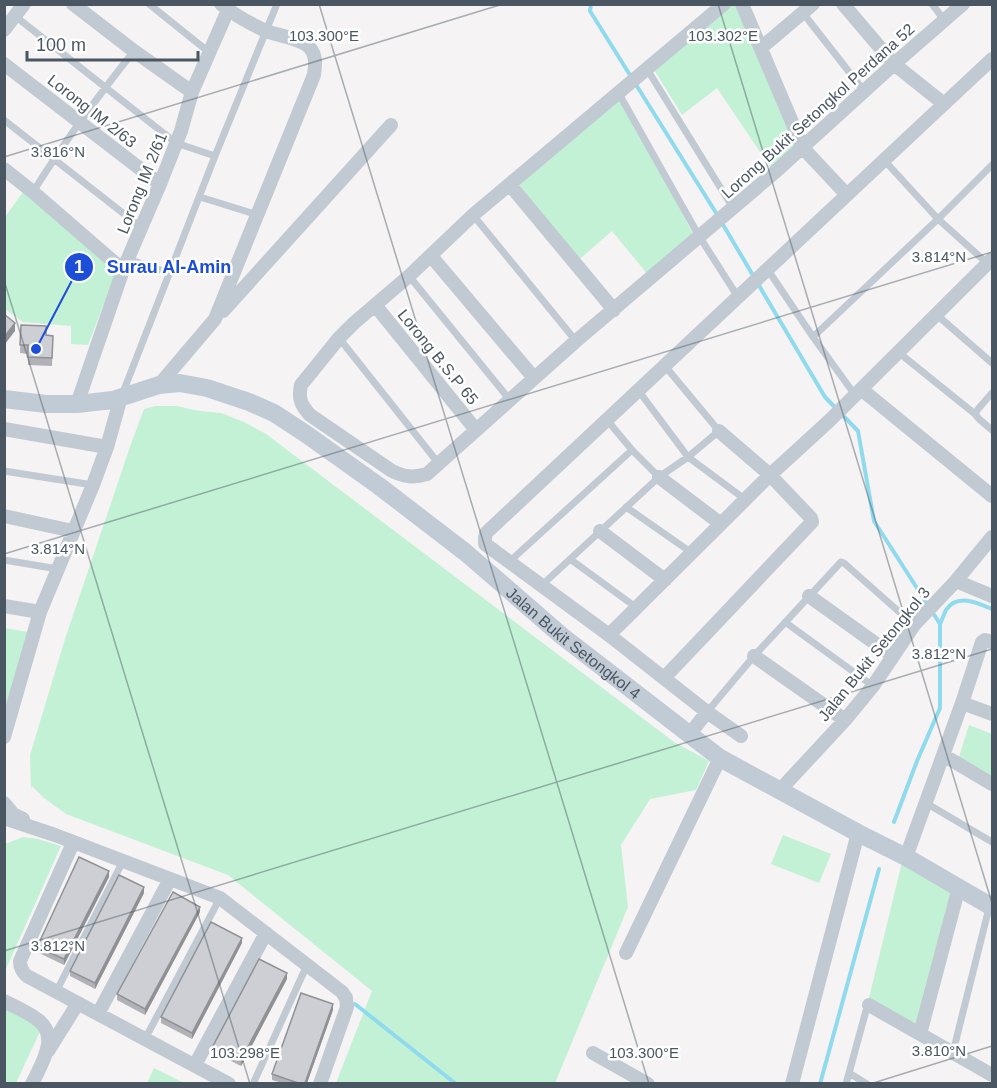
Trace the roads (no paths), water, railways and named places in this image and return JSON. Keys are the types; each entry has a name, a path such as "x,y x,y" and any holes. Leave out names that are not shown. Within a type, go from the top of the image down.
{"street":[{"path":"73,4 192,92"},
{"path":"339,338 431,256 473,215 724,4"},
{"path":"742,4 803,148 847,195"},
{"path":"843,4 894,64 944,104"},
{"name":"Lorong Bukit Setongkol Perdana 52","path":"339,338 301,385 299,394 304,409 392,471 415,478 427,474 576,341 803,148 963,4"},
{"path":"215,319 314,75 315,58 312,49 305,43 267,32 224,7"},
{"name":"Lorong IM 2/61","path":"77,404 126,264 176,143 192,92 210,53 224,7"},
{"path":"761,48 808,9"},
{"path":"4,30 20,10"},
{"path":"741,736 486,544 486,533 993,59"},
{"name":"Lorong IM 2/63","path":"4,64 160,184"},
{"path":"159,385 215,319 391,126"},
{"path":"4,169 126,264"},
{"path":"510,185 614,310"},
{"path":"431,256 534,378"},
{"path":"609,635 990,262"},
{"name":"Lorong B.S.P 65","path":"375,305 476,430"},
{"name":"Jalan Bukit Setongkol 4","path":"4,399 46,404 77,404 121,398 159,385 180,383 207,388 274,413 379,486 465,552 562,636 720,758 906,857 991,907"},
{"path":"856,393 993,496"},
{"path":"4,737 40,612 93,485 121,398"},
{"path":"4,429 107,447"},
{"path":"664,678 812,522 811,518 770,475 719,431"},
{"path":"659,477 721,524"},
{"path":"4,516 73,531"},
{"path":"600,531 665,580"},
{"name":"Jalan Bukit Setongkol 3","path":"780,790 845,720 873,686 914,625 993,537"},
{"path":"955,582 993,596"},
{"path":"809,596 893,656"},
{"path":"4,606 40,612"},
{"path":"906,857 982,642 986,640 993,642"},
{"path":"754,657 845,720"},
{"path":"962,703 993,714"},
{"path":"689,735 707,712"},
{"path":"943,755 993,784"},
{"path":"626,953 720,758"},
{"path":"4,803 13,814 73,843 220,898 342,992 347,1007 320,1083"},
{"path":"9,822 55,835"},
{"path":"792,1083 858,833"},
{"path":"73,843 20,961 21,969 27,976 56,992 229,1083"},
{"path":"98,1014 170,879"},
{"path":"920,1034 959,887"},
{"path":"195,1065 266,933"},
{"path":"4,1001 37,1019 44,1026 47,1032 48,1051"},
{"path":"32,1083 48,1051 78,1004"},
{"path":"869,1005 990,1074 993,1058"},
{"path":"594,1053 648,1083"}],"lane":[{"path":"149,4 210,53"},
{"path":"121,398 277,4"},
{"path":"932,4 945,21"},
{"path":"808,9 865,92"},
{"path":"20,10 105,88 176,143 215,156"},
{"path":"33,192 79,123 134,51"},
{"path":"643,72 728,213"},
{"path":"622,89 699,236 740,295"},
{"path":"4,120 142,228"},
{"path":"884,160 938,219 990,262"},
{"path":"813,337 993,165"},
{"path":"200,197 258,215"},
{"path":"473,215 576,341"},
{"path":"126,264 169,273"},
{"path":"767,271 856,393"},
{"path":"409,276 510,400"},
{"path":"937,315 993,363"},
{"path":"339,338 439,464"},
{"path":"898,352 993,430"},
{"path":"542,585 659,477 719,431 665,366"},
{"path":"638,390 688,457 746,500"},
{"path":"975,414 993,393"},
{"path":"607,420 659,477"},
{"path":"510,562 632,450"},
{"path":"4,471 93,485"},
{"path":"626,507 692,553"},
{"path":"570,559 637,608"},
{"path":"4,560 58,569"},
{"path":"707,712 785,622 840,564 844,563 914,625"},
{"path":"785,622 873,686"},
{"path":"926,803 993,842"},
{"path":"56,992 123,861"},
{"path":"145,1039 220,898"},
{"path":"953,1052 991,907"},
{"path":"253,1083 307,965"},
{"path":"846,1083 869,1005"},
{"path":"849,1073 867,1083"}],"waterway":[{"path":"591,4 590,11 718,216"},
{"path":"722,223 825,397 858,431 874,521 940,624 940,708 894,822"},
{"path":"940,624 946,610 956,602 968,601 992,609"},
{"path":"820,1084 879,869"},
{"path":"355,1004 456,1084"}],"place":[{"name":"Surau Al-Amin","path":"36,349"}]}
